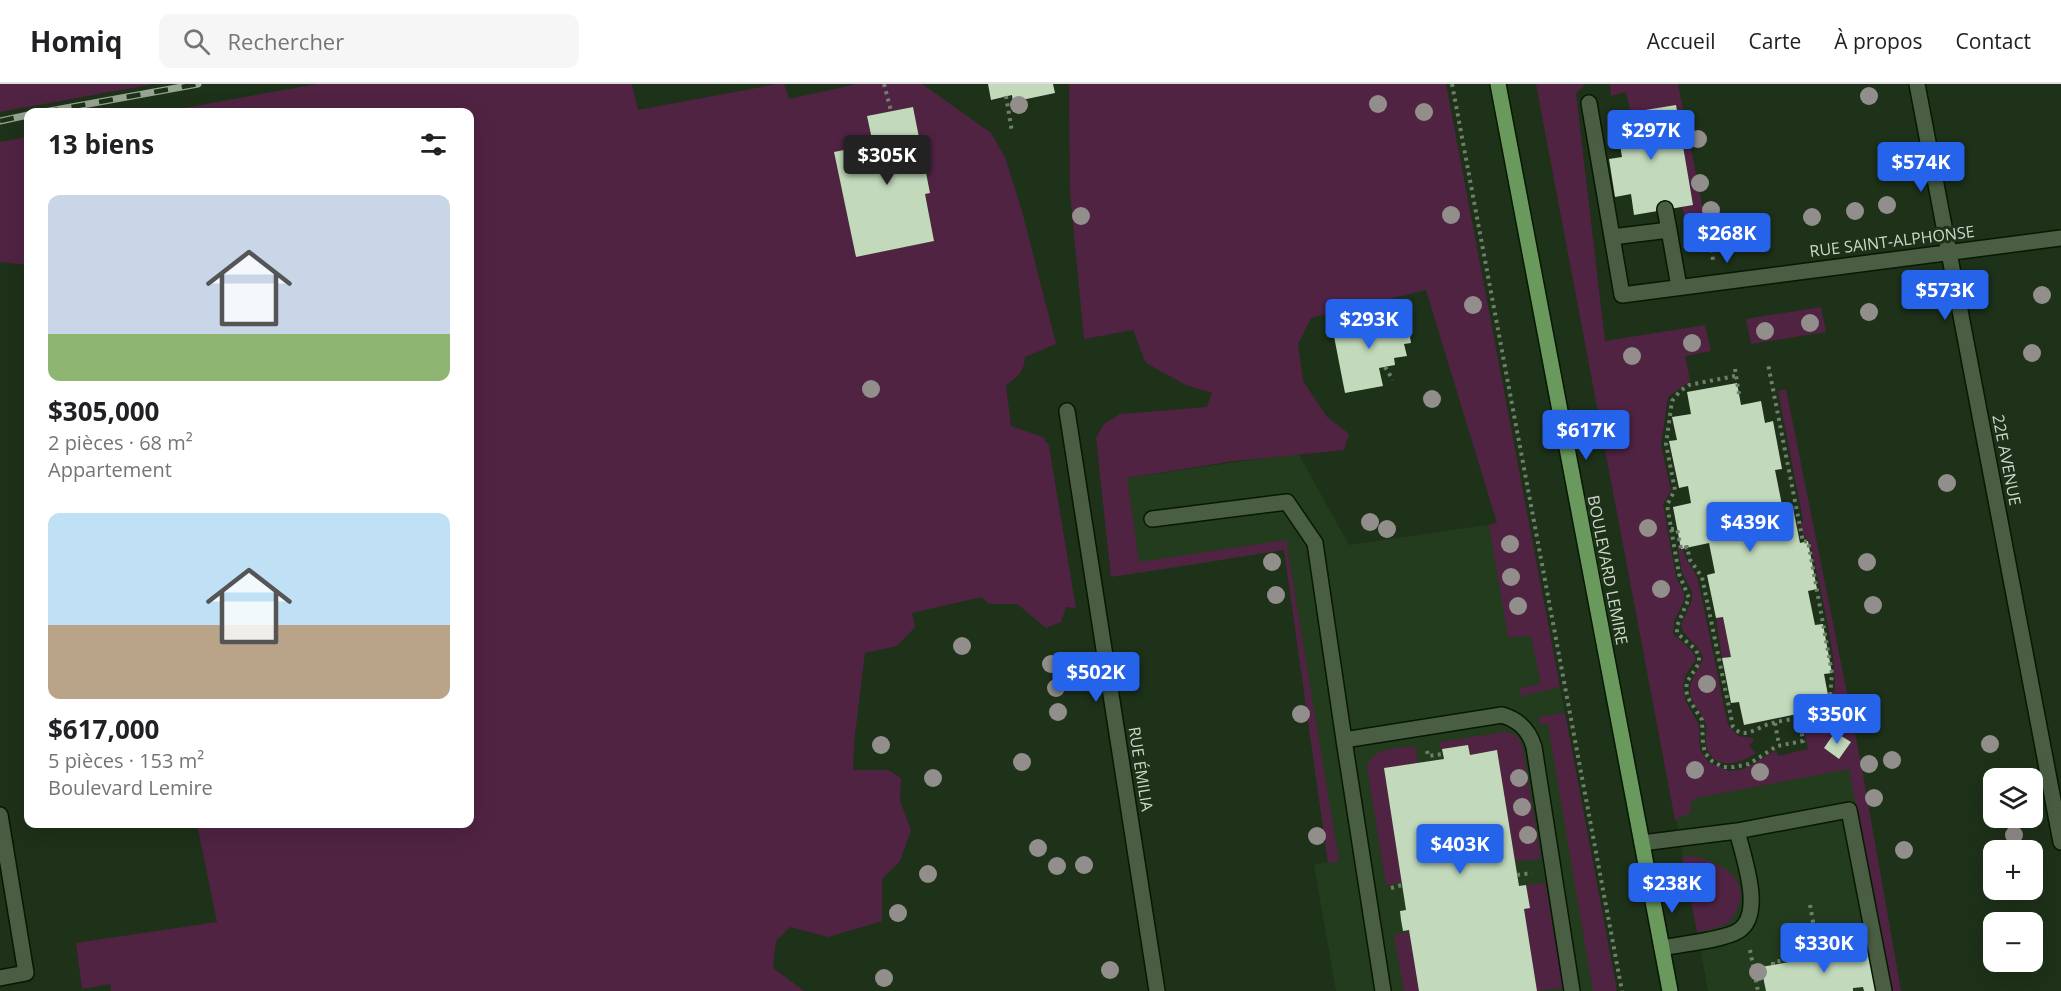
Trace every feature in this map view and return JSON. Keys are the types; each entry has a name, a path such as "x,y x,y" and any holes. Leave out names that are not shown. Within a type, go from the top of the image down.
{"main road":[{"name":"BOULEVARD LEMIRE","path":"1497,84 1670,991"}],"street":[{"name":"22E AVENUE","path":"1917,84 2061,842"},
{"path":"1589,103 1612,237 1669,230"},
{"path":"1665,209 1679,287"},
{"name":"RUE SAINT-ALPHONSE","path":"1612,237 1622,295 2061,238"},
{"name":"RUE ÉMILIA","path":"1067,411 1157,991"},
{"path":"1152,519 1287,502 1315,543 1383,991"},
{"path":"1344,740 1502,715 1522,725 1530,735 1534,747 1572,991"},
{"path":"1642,843 1737,831 1849,810 1884,991"},
{"path":"0,815 26,973 0,978"},
{"path":"1662,948 1735,933 1751,916 1752,905 1737,831"}],"path":[{"path":"885,84 891,111"},
{"path":"1452,84 1622,991"},
{"path":"1006,96 1012,132"},
{"path":"1736,376 1689,385 1680,391 1672,401 1666,444 1675,490 1667,505 1679,574 1689,598 1677,626 1677,633 1696,650 1699,657 1699,663 1687,682 1686,690 1702,720 1705,753 1712,761 1723,767 1749,764 1769,749 1803,741 1797,705 1830,697 1832,673 1808,541 1803,542 1768,364"},
{"path":"1385,367 1393,380"},
{"path":"1735,369 1739,394"},
{"path":"1671,529 1677,529 1681,549 1687,547 1690,560 1702,577 1733,727 1737,732 1743,733 1798,718"},
{"path":"1774,723 1779,745"},
{"path":"1386,889 1402,885"},
{"path":"1773,965 1773,962 1819,955 1810,904"},
{"path":"1745,925 1758,991"}],"shaded area":[{"path":"0,84 154,84 0,112"},
{"path":"317,84 632,84 638,110 777,84 784,84 789,99 857,84 922,84 991,133 1005,157 1022,211 1056,344 1025,357 1020,374 1006,385 1011,426 1043,437 1049,446 1076,608 1066,607 1061,622 1046,628 1017,604 989,604 982,597 912,613 915,627 897,646 865,653 853,770 888,770 901,778 900,801 911,830 900,861 882,879 882,921 828,937 790,927 776,941 773,968 804,991 111,991 110,984 82,989 76,943 217,922 198,828 474,828 474,108 183,108","holes":["913,107 930,192 925,194 934,241 856,257 834,152 873,144 867,116"]},
{"path":"1069,84 1446,84 1560,687 1521,696 1520,688 1541,684 1531,636 1508,637 1489,525 1497,523 1426,290 1311,318 1298,344 1303,381 1327,417 1349,434 1344,450 1234,461 1127,478 1139,562 1286,540 1339,861 1328,863 1284,550 1111,577 1096,438 1104,424 1120,414 1207,407 1212,393 1186,385 1146,363 1133,330 1084,339 1070,193"},
{"path":"1536,84 1586,84 1576,93 1605,341 1705,325 1711,351 1685,356 1690,381 1668,397 1661,445 1671,491 1663,504 1676,577 1684,593 1684,601 1674,621 1673,634 1693,652 1696,659 1685,676 1683,686 1685,700 1699,725 1700,750 1708,762 1729,771 1744,769 1776,750 1778,756 1808,749 1799,708 1817,706 1826,702 1832,696 1835,685 1832,646 1810,542 1803,534 1800,525 1803,520 1778,391 1786,389 1860,758 1901,991 1891,991 1849,769 1695,798 1690,804 1691,812 1675,820"},
{"path":"1610,84 1678,84 1709,239 1690,242 1682,207 1631,113 1626,92 1611,96"},
{"path":"24,138 24,265 0,262 0,142"},
{"path":"1821,307 1826,332 1751,344 1746,319"},
{"path":"1298,453 1349,545 1528,519 1617,991 1336,991 1314,865 1328,862 1284,550 1140,573 1127,478"},
{"path":"1683,548 1685,557 1698,580 1728,725 1738,736 1753,738 1749,746 1756,753 1743,760 1721,762 1710,754 1706,745 1705,722 1691,697 1691,684 1703,658 1681,625 1692,600 1692,592 1682,573 1678,549"},
{"path":"1723,617 1731,657 1722,658 1716,618"},
{"path":"1565,713 1617,991 1593,991 1548,724 1539,724 1539,717"},
{"path":"1505,732 1517,736 1522,745 1541,859 1515,861 1497,750 1470,755 1468,745 1442,749 1439,742"},
{"path":"1415,746 1418,763 1384,769 1402,882 1386,885 1367,767 1370,760 1380,752"},
{"path":"1860,758 1901,991 1708,991 1671,792"},
{"path":"1693,856 1721,866 1735,878 1739,886 1740,896 1737,910 1729,922 1718,928 1697,932 1682,857"},
{"path":"1545,883 1563,988 1537,991 1524,909 1530,908 1526,885"},
{"path":"1409,932 1419,991 1404,991 1394,935"},
{"path":"1867,938 1871,948 1823,956 1822,945"}],"building":[{"path":"988,84 1053,84 1055,93 1013,102 1012,95 991,100"},
{"path":"1676,105 1693,205 1634,215 1631,194 1615,197 1609,159 1622,157 1615,115"},
{"path":"913,107 930,193 925,194 934,241 856,257 834,152 873,144 867,116"},
{"path":"1398,314 1401,326 1408,325 1411,343 1404,344 1407,356 1394,358 1395,365 1379,368 1383,386 1345,393 1332,326"},
{"path":"1737,383 1741,405 1761,401 1765,423 1773,421 1782,469 1775,470 1783,510 1793,508 1800,543 1808,541 1817,589 1808,591 1815,625 1823,624 1832,673 1824,674 1828,695 1794,701 1797,714 1744,725 1739,702 1731,703 1722,658 1731,657 1723,617 1716,618 1707,575 1715,573 1709,543 1681,549 1673,507 1691,503 1688,486 1679,488 1669,441 1677,440 1672,417 1691,414 1687,392"},
{"path":"1835,732 1851,742 1839,759 1824,748"},
{"path":"1468,745 1470,755 1497,750 1519,886 1526,885 1530,908 1524,909 1537,991 1419,991 1409,930 1403,931 1401,920 1400,911 1406,910 1384,768 1444,759 1442,749"},
{"path":"1871,948 1879,991 1864,991 1863,987 1853,988 1853,991 1766,991 1761,967"}],"railway":[{"path":"66,108 198,84"},
{"path":"0,121 24,116"}]}
